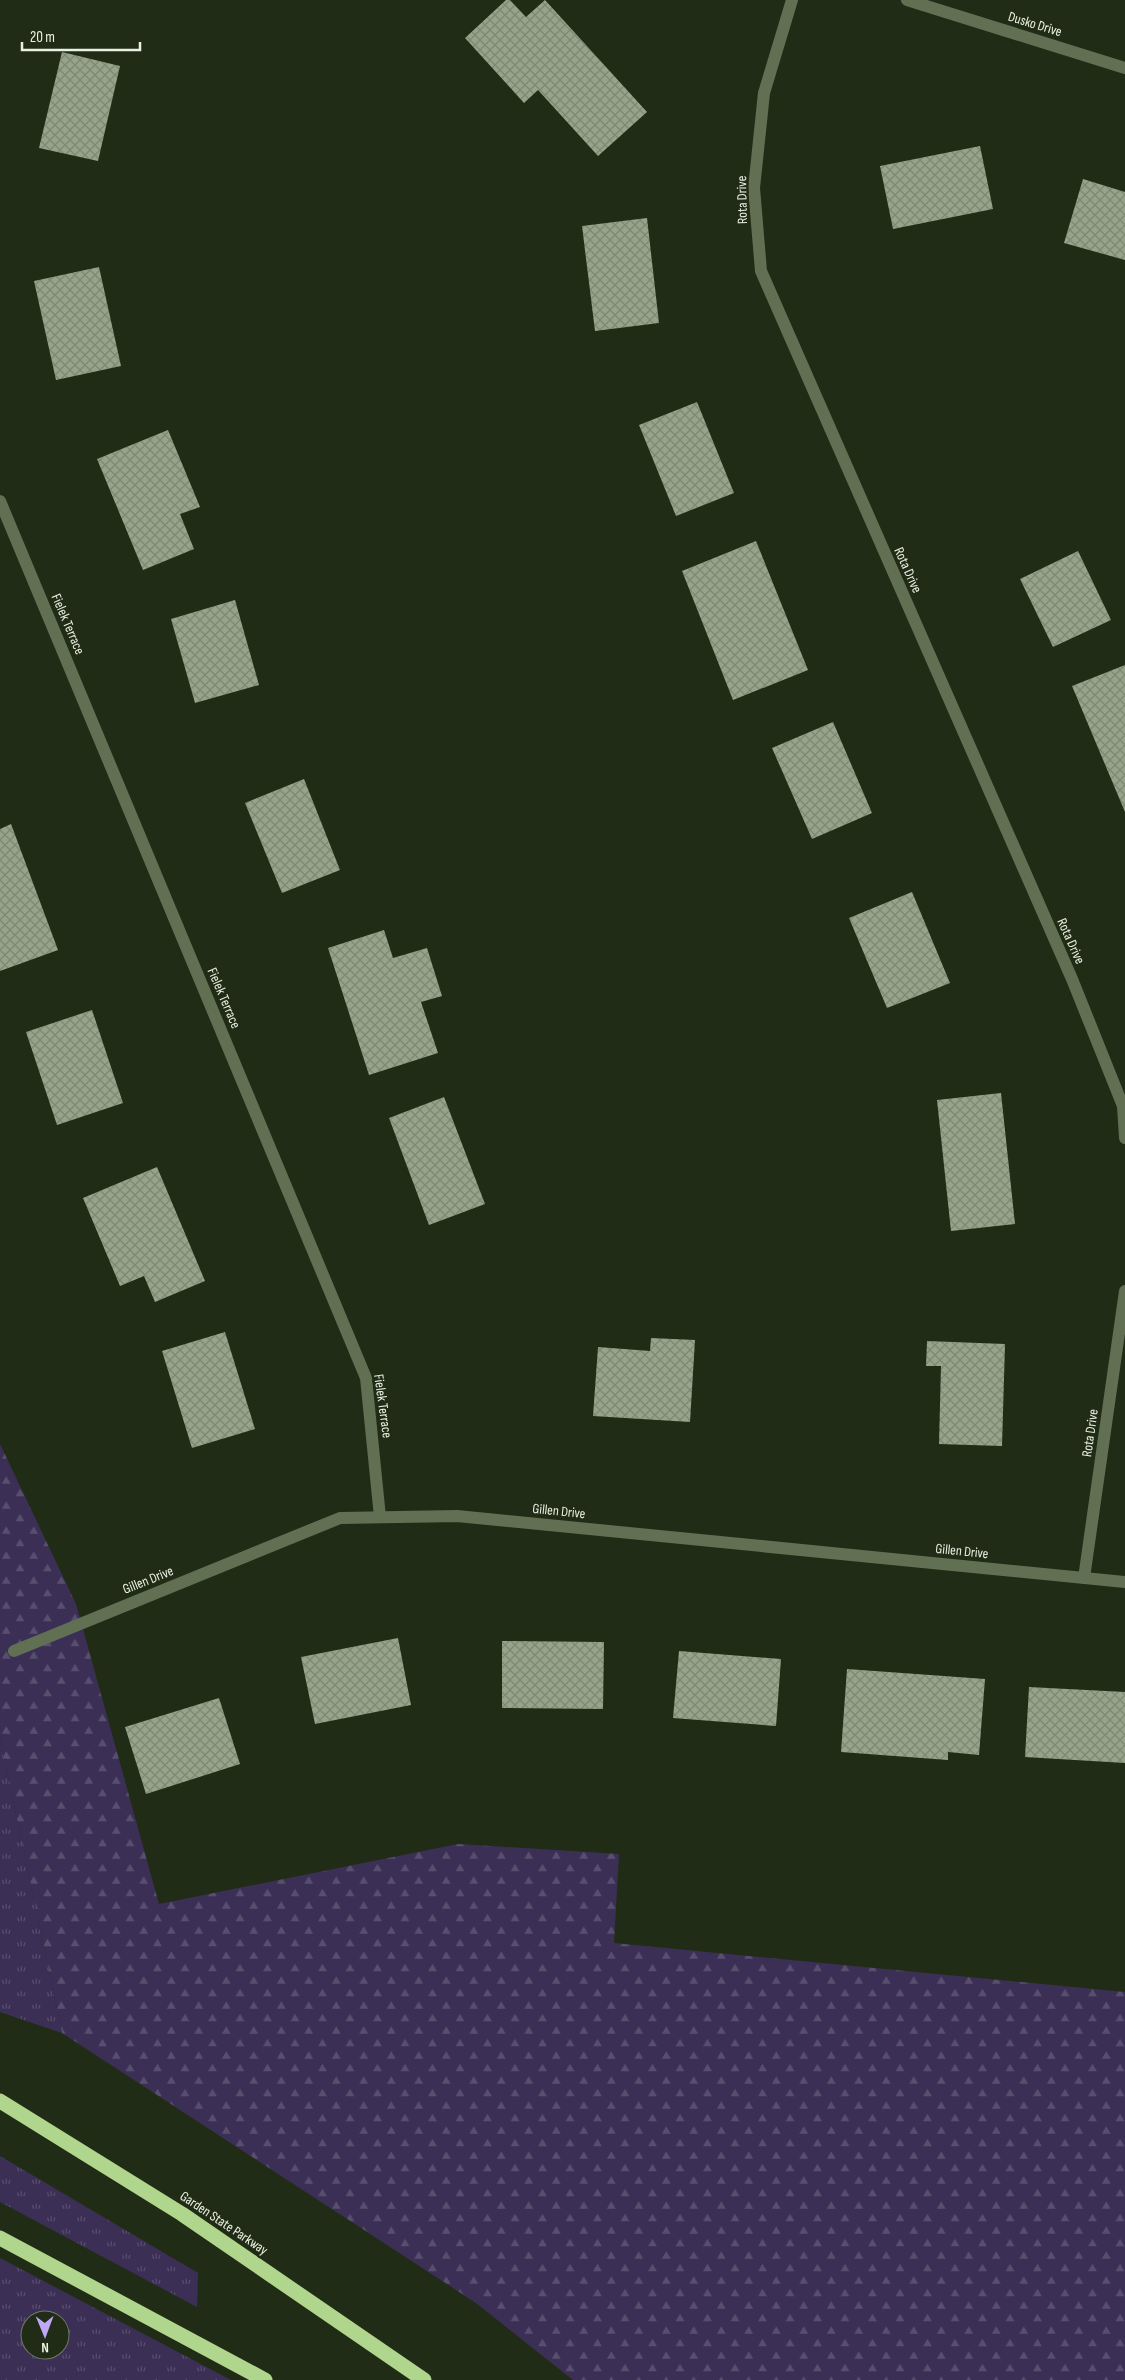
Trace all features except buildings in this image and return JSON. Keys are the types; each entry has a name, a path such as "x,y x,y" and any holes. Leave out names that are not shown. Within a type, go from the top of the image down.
{"highway":[{"name":"Garden State Parkway","path":"0,2101 182,2214 424,2380"},
{"path":"0,2238 265,2380"}],"street":[{"name":"Rota Drive","path":"792,0 764,93 754,188 761,271 1072,979 1123,1106 1125,1138"},
{"name":"Dusko Drive","path":"907,0 1125,68"},
{"name":"Fielek Terrace","path":"0,501 366,1378 380,1517"},
{"name":"Rota Drive","path":"1084,1578 1125,1291"},
{"name":"Gillen Drive","path":"14,1651 340,1518 457,1516 1125,1582"}],"green space":[{"path":"0,1444 76,1604 159,1904 458,1844 619,1854 614,1943 1125,1992 1125,2380 573,2380 476,2303 62,2033 0,1738"},
{"path":"0,1738 62,2033 0,2012"},
{"path":"0,2156 198,2273 197,2307 0,2202"},
{"path":"0,2258 231,2380 0,2380"}]}
